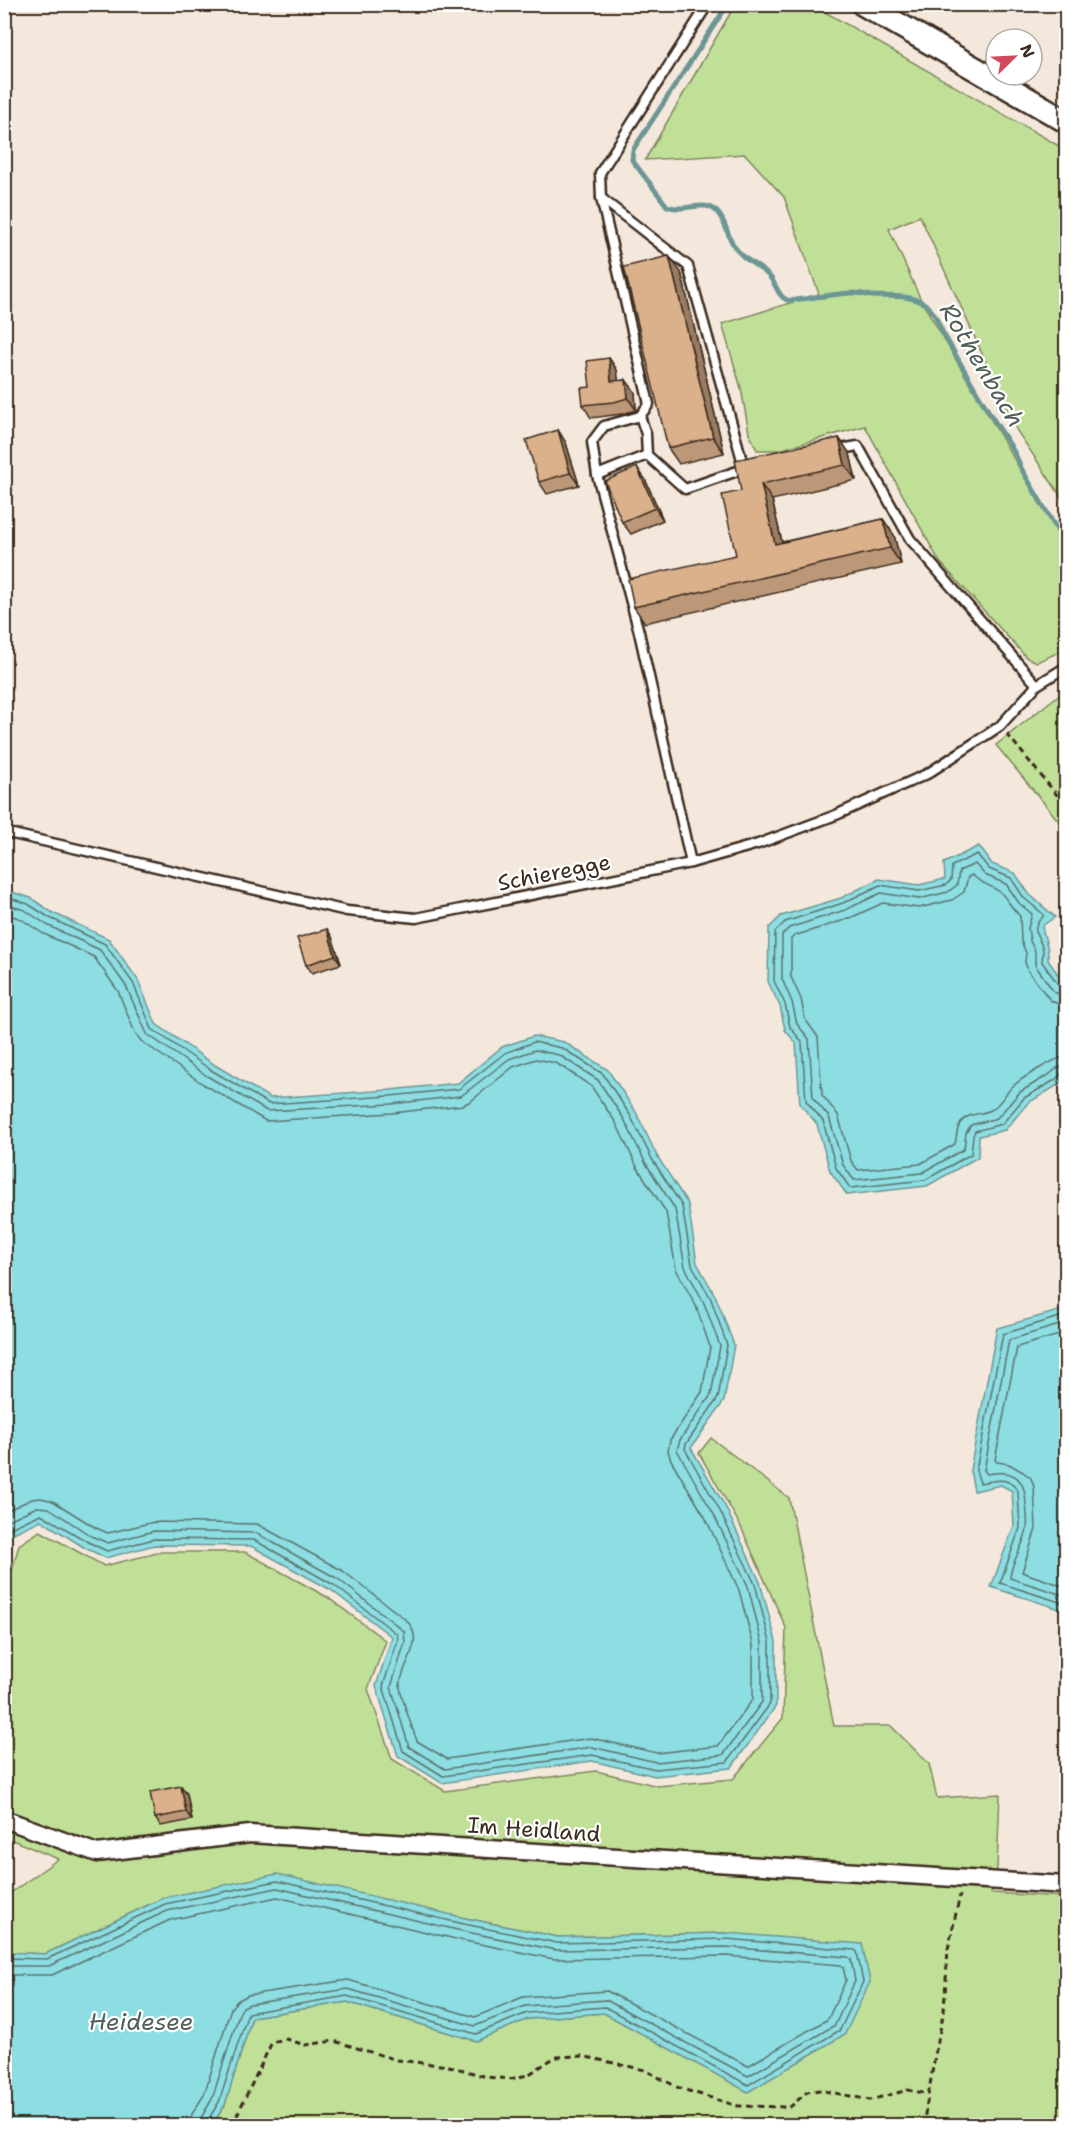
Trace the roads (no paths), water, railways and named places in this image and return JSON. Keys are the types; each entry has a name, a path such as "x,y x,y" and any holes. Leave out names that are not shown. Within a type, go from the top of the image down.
{"street":[{"path":"863,4 1066,120"},
{"name":"Im Heidland","path":"4,1819 97,1852 250,1834 1066,1885"}],"lane":[{"path":"691,863 639,632 597,475 592,442 604,426 640,416 649,404 601,198 600,173 708,4"},
{"path":"601,198 688,266 745,469"},
{"path":"640,416 646,434 647,454 685,489 756,466"},
{"path":"824,453 858,446 910,539 1037,685"},
{"path":"597,475 647,454"},
{"name":"Schieregge","path":"4,832 347,911 416,918 691,863 758,844 836,815 927,774 1000,726 1037,685 1066,667"}],"water":[{"path":"979,846 992,864 1015,873 1029,894 1055,917 1042,926 1048,947 1048,960 1066,986 1066,1077 1058,1085 1028,1103 1005,1130 979,1136 978,1157 927,1186 847,1195 830,1171 817,1124 800,1104 796,1043 785,1030 780,1006 768,982 769,928 781,916 841,898 879,879 919,885 945,879 944,863"},
{"path":"5,890 31,898 53,913 109,939 138,980 156,1024 215,1065 270,1098 458,1083 502,1047 534,1036 564,1042 608,1070 636,1112 657,1156 688,1204 697,1263 716,1297 734,1345 724,1401 691,1448 725,1506 760,1582 776,1641 776,1706 731,1768 655,1776 592,1761 442,1783 398,1756 376,1686 392,1637 331,1590 251,1546 154,1545 106,1558 85,1548 41,1520 5,1537"},
{"path":"1066,1309 1066,1611 991,1587 1014,1526 1012,1491 1001,1485 974,1491 970,1470 997,1328"},
{"name":"Heidesee","path":"277,1874 465,1918 558,1937 727,1933 862,1944 870,1982 845,2034 748,2092 604,2013 528,2019 476,2041 347,2002 252,2017 225,2105 212,2125 5,2125 5,1952 45,1954 163,1898"}],"waterway":[{"name":"Rothenbach","path":"728,4 633,150 632,160 667,206 673,208 705,206 715,210 721,217 738,251 768,275 787,300 856,293 906,297 925,304 934,314 1066,545"}]}
